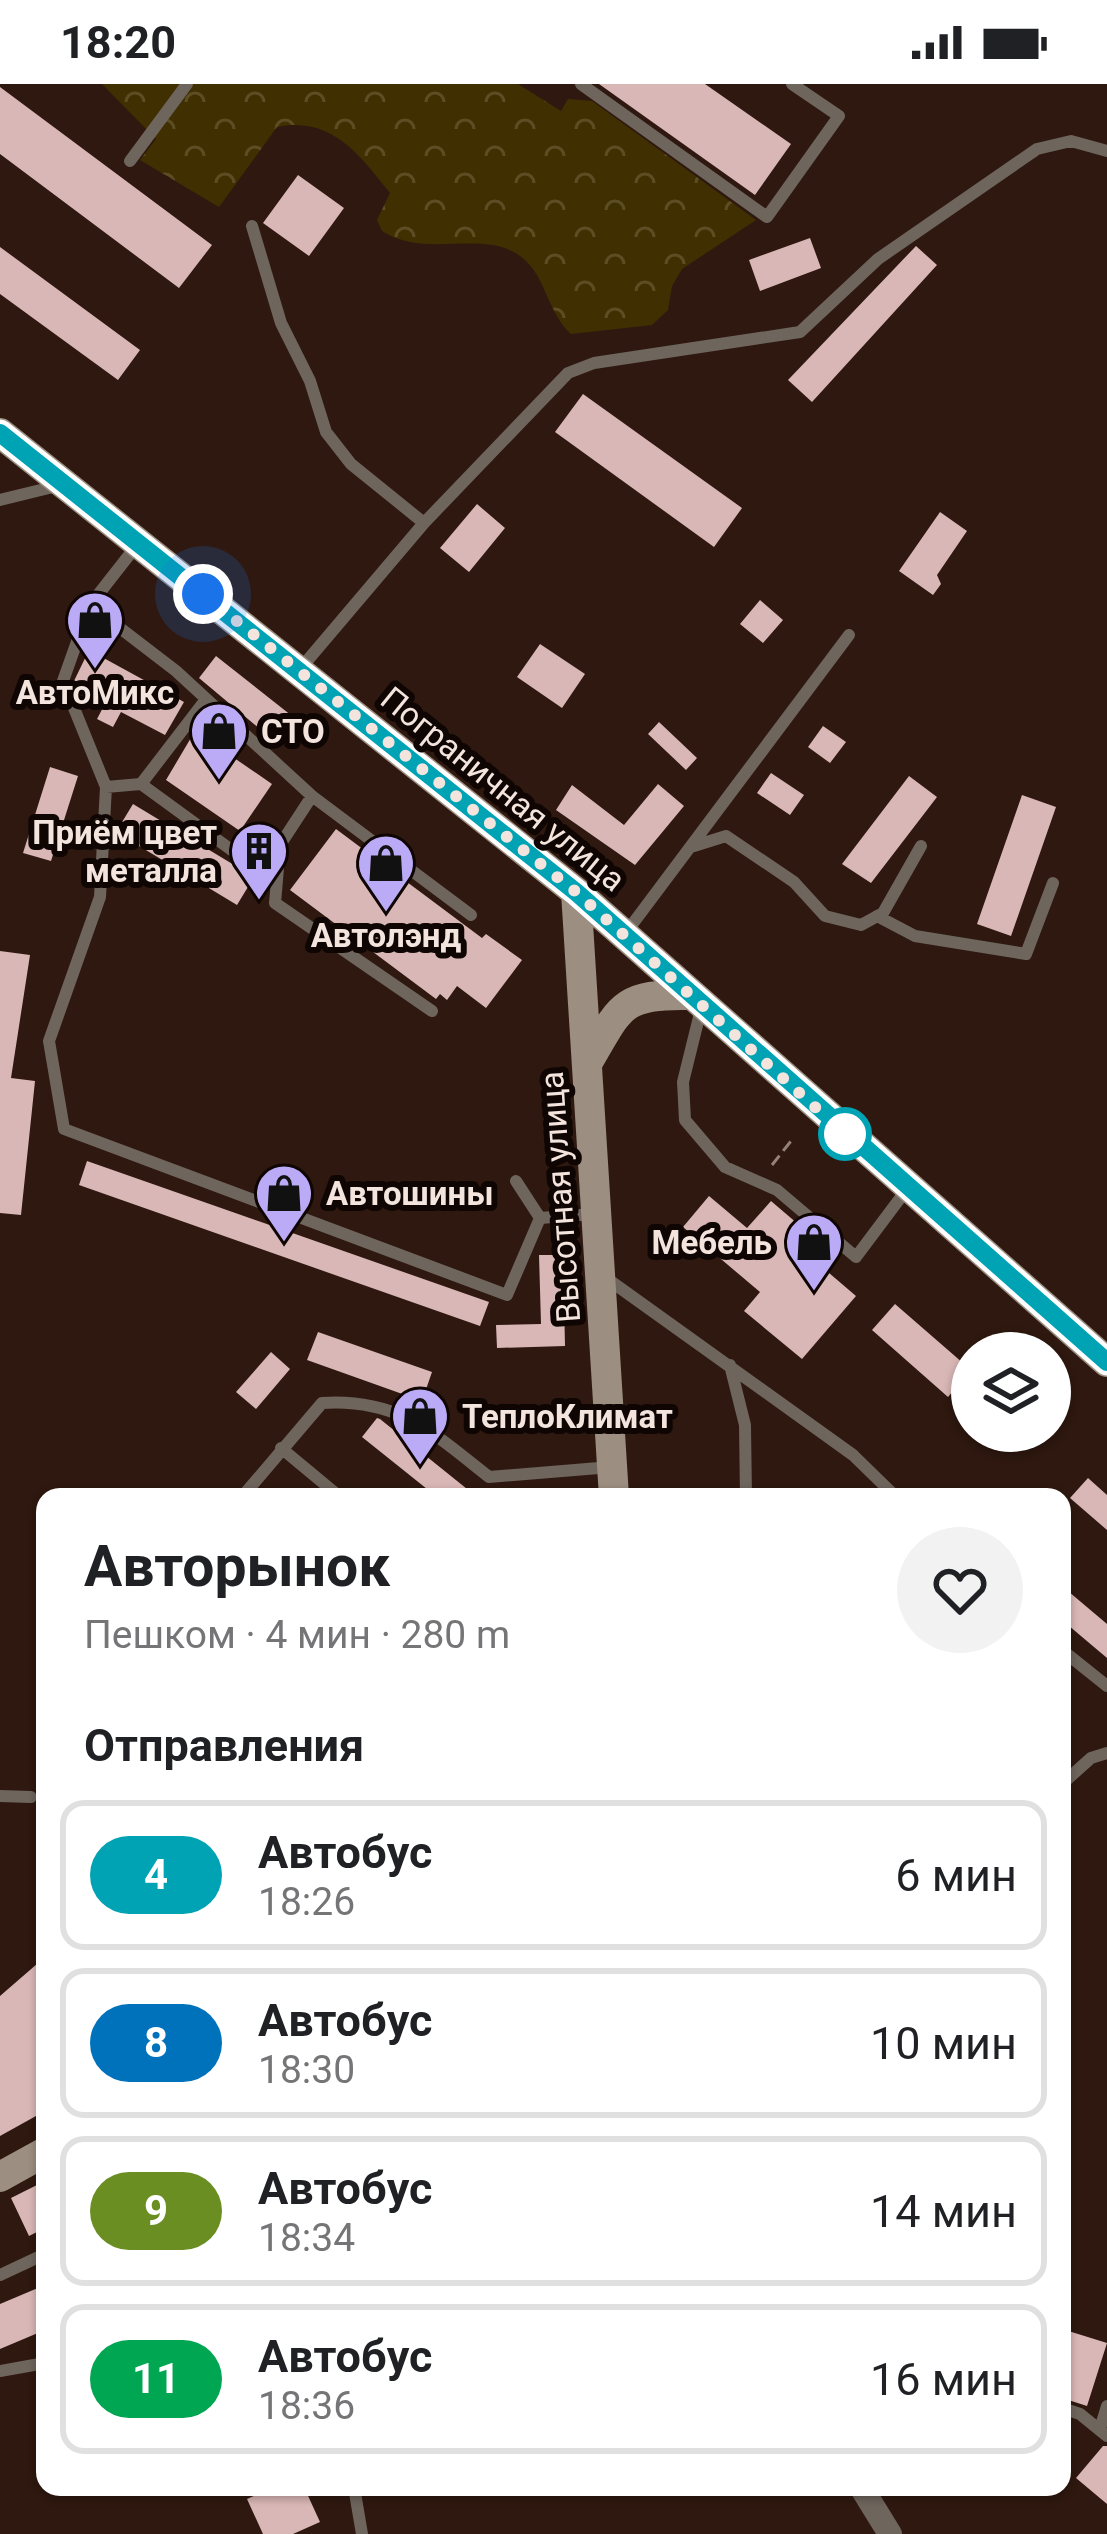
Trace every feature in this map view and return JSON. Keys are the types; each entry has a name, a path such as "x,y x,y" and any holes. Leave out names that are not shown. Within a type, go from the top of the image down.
{"street":[{"name":"Пограничная улица","path":"0,433 576,892 1107,1362"},
{"name":"Высотная улица","path":"576,892 613,1482"},
{"path":"588,1062 627,1001 646,994 694,1001"},
{"path":"0,2177 36,2157"},
{"path":"867,2496 890,2534"}],"lane":[{"path":"130,161 187,84"},
{"path":"581,84 767,217 839,116 792,84"},
{"path":"300,669 424,523 574,370 680,348 791,335 878,259 1037,149 1071,142 1107,151"},
{"path":"252,226 281,322 310,381 326,432 351,464 424,523"},
{"path":"0,500 63,484"},
{"path":"138,544 91,605 63,681 106,787 100,897 49,1041 64,1129 507,1295 540,1218"},
{"path":"91,605 176,671 312,796 471,915"},
{"path":"624,935 849,635"},
{"path":"141,784 204,701"},
{"path":"106,787 141,784 237,854 280,845"},
{"path":"312,796 280,845 275,903 433,1011"},
{"path":"692,846 726,836 794,882 825,916 861,926 877,916 921,846"},
{"path":"877,916 914,936 1026,954 1053,883"},
{"path":"694,1001 683,1082 685,1120 725,1167 776,1190 856,1257 908,1189"},
{"path":"516,1181 540,1218"},
{"path":"540,1218 597,1214"},
{"path":"601,1274 853,1455 887,1488"},
{"path":"730,1364 745,1425 746,1488"},
{"path":"249,1488 322,1403 365,1400 417,1421 489,1477 613,1482"},
{"path":"281,1448 329,1488"},
{"path":"1071,1657 1107,1686"},
{"path":"1071,1776 1091,1758 1107,1753"},
{"path":"0,1796 31,1797"},
{"path":"0,2275 36,2258"},
{"path":"0,2371 36,2365"},
{"path":"1071,2413 1104,2433 1107,2406"},
{"path":"356,2496 362,2534"}],"path":[{"path":"772,1165 791,1141"}],"green space":[{"path":"102,84 518,84 561,111 568,99 592,101 756,220 682,269 672,286 668,310 652,325 571,334 533,269 511,251 494,245 419,243 382,231 377,220 390,193 355,152 328,133 296,125 277,127 219,207 140,160 156,139"}],"building":[{"path":"599,84 705,84 791,144 755,195"},
{"path":"0,87 212,245 179,288 0,154"},
{"path":"298,175 344,208 309,256 263,223"},
{"path":"810,238 821,268 760,291 749,260"},
{"path":"916,246 937,265 812,402 788,380"},
{"path":"0,247 140,350 118,380 0,294"},
{"path":"583,394 742,508 714,547 555,432"},
{"path":"477,504 505,528 469,572 440,548"},
{"path":"940,512 967,531 937,575 941,584 933,595 899,571"},
{"path":"760,600 783,620 763,643 740,624"},
{"path":"540,644 585,674 562,708 517,677"},
{"path":"89,650 184,702 165,735 121,712 113,727 97,719 107,700 74,681"},
{"path":"216,656 292,716 273,740 199,678"},
{"path":"659,722 697,758 686,770 648,734"},
{"path":"823,726 846,742 830,763 808,747"},
{"name":"СТО","path":"195,731 272,784 240,831 166,780"},
{"path":"50,767 78,776 51,861 23,853"},
{"path":"771,773 804,795 790,815 757,793"},
{"path":"909,776 937,797 871,883 842,864"},
{"path":"658,784 684,806 635,865 556,810 572,785 624,825"},
{"path":"1022,795 1056,807 1011,936 977,924"},
{"path":"133,804 254,877 237,905 116,832"},
{"name":"Автолэнд","path":"336,829 482,938 486,934 522,960 486,1008 457,986 447,1000 440,994 436,999 290,890"},
{"path":"0,951 30,955 11,1078 35,1081 21,1215 0,1213"},
{"name":"Автошины","path":"87,1161 489,1302 480,1326 79,1185"},
{"path":"709,1196 747,1228 771,1201 819,1242 808,1255 856,1296 802,1359 744,1311 760,1292 683,1227"},
{"path":"539,1255 563,1255 565,1346 497,1348 496,1325 541,1324"},
{"path":"895,1304 951,1353 951,1393 948,1397 872,1330"},
{"path":"318,1332 432,1372 422,1401 307,1360"},
{"path":"271,1352 290,1369 256,1409 236,1392"},
{"name":"ТеплоКлимат","path":"380,1419 466,1488 426,1488 362,1437"},
{"path":"1088,1478 1107,1495 1107,1530 1071,1499"},
{"path":"1071,1594 1107,1624 1107,1658 1071,1628"},
{"path":"36,1965 36,2116 0,2136 0,1996"},
{"path":"36,2186 36,2232 29,2236 11,2198"},
{"path":"36,2289 36,2334 0,2349 0,2304"},
{"path":"1071,2332 1107,2343 1087,2406 1071,2401"},
{"path":"1107,2446 1107,2504 1076,2478"},
{"path":"308,2496 320,2522 293,2534 263,2534 247,2499"}],"bus line":[{"name":"4","path":"0,433 576,892 701,1008 1107,1362"}],"place":[{"name":"АвтоМикс","path":"95,671"},
{"name":"СТО","path":"219,782"},
{"name":"Приём цвет металла","path":"259,902"},
{"name":"Автолэнд","path":"386,914"},
{"name":"Автошины","path":"284,1244"},
{"name":"Мебель","path":"814,1293"},
{"name":"ТеплоКлимат","path":"420,1467"}],"route":[{"path":"203,594 576,892 845,1134"}]}
